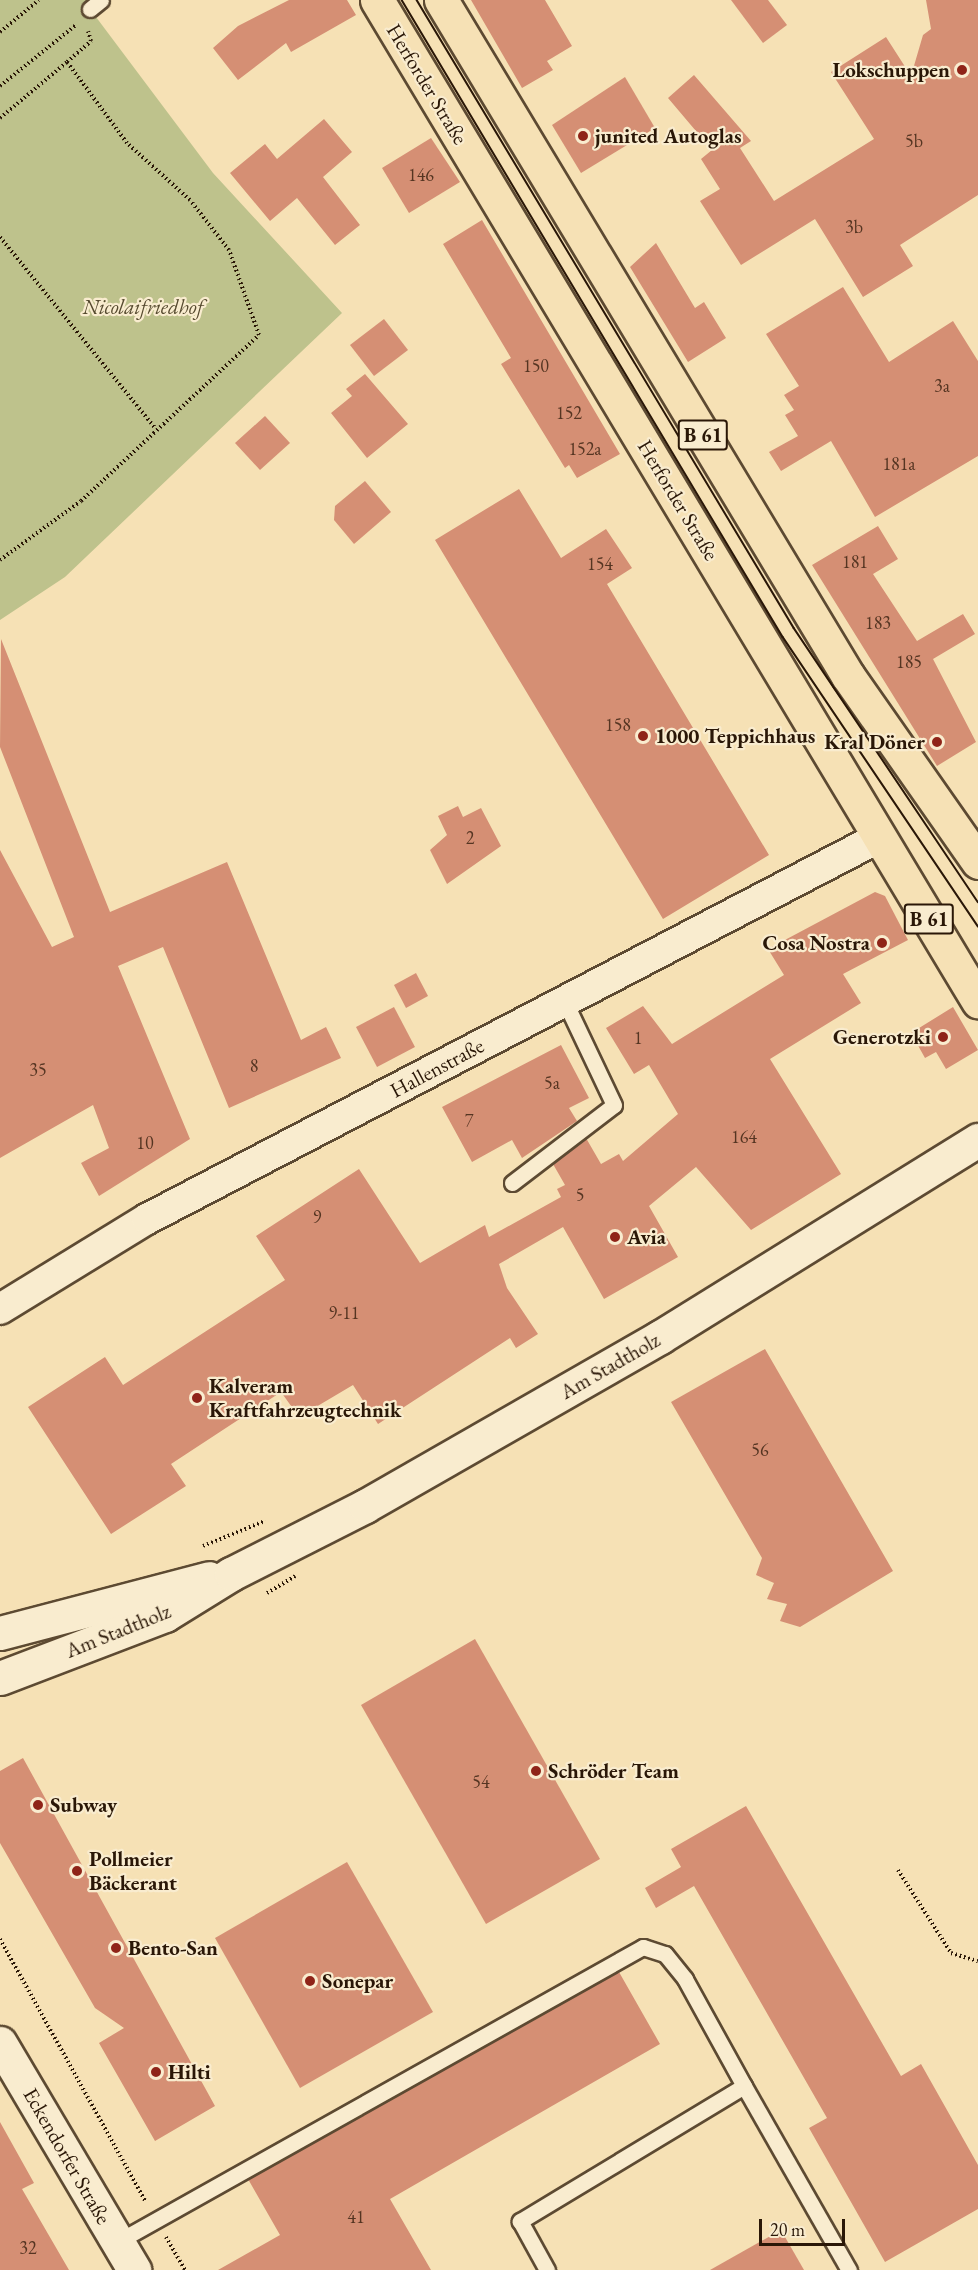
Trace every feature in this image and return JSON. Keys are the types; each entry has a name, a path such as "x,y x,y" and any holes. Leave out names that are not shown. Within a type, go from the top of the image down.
{"main road":[{"name":"Herforder Straße","path":"377,0 978,1001"},
{"name":"B 61","path":"441,0 848,676 978,862"}],"street":[{"name":"Hallenstraße","path":"0,1309 147,1219 880,837"},
{"name":"Am Stadtholz","path":"0,1678 165,1615 231,1574 499,1431 978,1140"},
{"name":"Am Stadtholz","path":"8,1626 231,1574"},
{"name":"Eckendorfer Straße","path":"0,2043 134,2270"}],"lane":[{"path":"512,1183 614,1105 565,1002"},
{"path":"117,2242 643,1947 665,1954 685,1979 849,2270"},
{"path":"547,2270 520,2221 744,2086"}],"path":[{"path":"0,32 39,0"},
{"path":"0,118 91,41 92,9"},
{"path":"0,86 92,9"},
{"path":"0,560 81,501 155,428 259,335 229,250 190,200 127,143 67,62"},
{"path":"0,237 155,428"},
{"path":"898,1870 951,1953 978,1961"},
{"path":"0,1939 185,2270"}],"green space":[{"name":"Nicolaifriedhof","path":"0,0 90,0 90,9 213,173 342,313 65,577 0,620"}],"building":[{"path":"289,0 347,0 356,15 291,52 286,43 238,80 213,48 238,26"},
{"path":"471,0 545,0 572,46 547,61 553,70 522,88"},
{"path":"731,0 768,0 787,25 763,43"},
{"path":"926,0 978,0 978,195 900,245 913,266 863,297 815,219 741,265 700,201 720,189 701,159 712,150 668,98 694,75 751,141 740,148 774,201 874,139 831,72 886,37 911,76 923,35 931,29"},
{"path":"625,77 655,128 581,173 552,125"},
{"path":"324,119 352,152 323,177 360,225 335,245 297,198 270,221 230,173 265,144 277,159"},
{"path":"431,138 460,182 409,213 382,168"},
{"path":"482,220 620,454 577,478 569,465 565,468 501,364 511,358 443,244"},
{"path":"656,243 695,308 704,302 726,338 688,362 630,267"},
{"path":"843,287 889,362 953,321 978,361 978,456 875,517 831,441 781,471 769,452 798,436 785,415 794,410 784,395 799,386 766,334"},
{"path":"384,319 408,350 374,376 350,345"},
{"path":"365,374 408,424 367,458 331,413 352,396 346,389"},
{"path":"265,416 290,443 260,470 235,443"},
{"path":"365,481 391,512 354,544 334,520 335,506"},
{"path":"519,489 561,558 606,529 632,568 607,584 769,855 663,919 435,540"},
{"path":"878,526 898,559 873,574 917,641 963,614 975,634 933,659 976,742 937,766 812,565"},
{"path":"1,639 110,912 227,862 301,1040 326,1027 341,1058 229,1108 163,947 118,966 190,1139 99,1196 81,1163 109,1148 93,1105 0,1158 0,850 52,947 74,937 0,747"},
{"path":"458,806 463,817 481,808 501,846 447,884 430,850 447,835 438,816"},
{"path":"875,892 885,896 908,940 843,974 861,1003 770,1059 841,1174 751,1230 696,1167 649,1206 678,1257 604,1299 563,1227 499,1264 507,1288 538,1334 516,1348 510,1338 378,1424 353,1385 299,1417 281,1392 171,1464 186,1486 111,1534 28,1407 105,1357 123,1385 285,1280 256,1236 359,1169 420,1263 485,1225 489,1237 561,1197 557,1189 565,1185 553,1164 586,1138 601,1164 619,1154 623,1161 678,1114 649,1065 634,1074 606,1028 643,1006 672,1044 784,975 768,949"},
{"path":"416,973 428,996 406,1008 394,985"},
{"path":"394,1007 415,1047 377,1067 356,1027"},
{"path":"953,1007 978,1050 946,1069 936,1052 925,1058 911,1033"},
{"path":"561,1045 589,1098 569,1108 577,1121 522,1158 512,1140 472,1162 442,1107"},
{"path":"765,1349 893,1571 800,1627 780,1621 787,1604 767,1599 774,1583 756,1575 762,1558 671,1402"},
{"path":"475,1639 600,1859 486,1924 361,1705"},
{"path":"23,1758 215,2106 155,2141 99,2043 124,2028 95,2008 0,1843 0,1771"},
{"path":"746,1806 901,2076 921,2064 978,2165 978,2209 885,2262 809,2128 827,2118 694,1886 656,1908 645,1888 681,1867 671,1849"},
{"path":"347,1862 433,2012 300,2088 215,1938"},
{"path":"619,1972 660,2044 390,2199 431,2270 218,2270 280,2235 248,2179"},
{"path":"0,2122 34,2183 22,2189 69,2270 0,2270"},
{"path":"781,2230 804,2270 710,2270"}],"tram line":[{"path":"402,0 783,637 978,926"},
{"path":"417,0 794,628 978,902"}],"place":[{"name":"Lokschuppen","path":"962,70"},
{"name":"junited Autoglas","path":"583,136"},
{"name":"1000 Teppichhaus","path":"643,736"},
{"name":"Kral Döner","path":"937,742"},
{"name":"Cosa Nostra","path":"882,943"},
{"name":"Generotzki","path":"943,1037"},
{"name":"Avia","path":"615,1237"},
{"name":"Kalveram Kraftfahrzeugtechnik","path":"197,1398"},
{"name":"Schröder Team","path":"536,1771"},
{"name":"Subway","path":"38,1805"},
{"name":"Pollmeier Bäckerant","path":"77,1871"},
{"name":"Bento-San","path":"116,1948"},
{"name":"Sonepar","path":"310,1981"},
{"name":"Hilti","path":"156,2072"}]}
